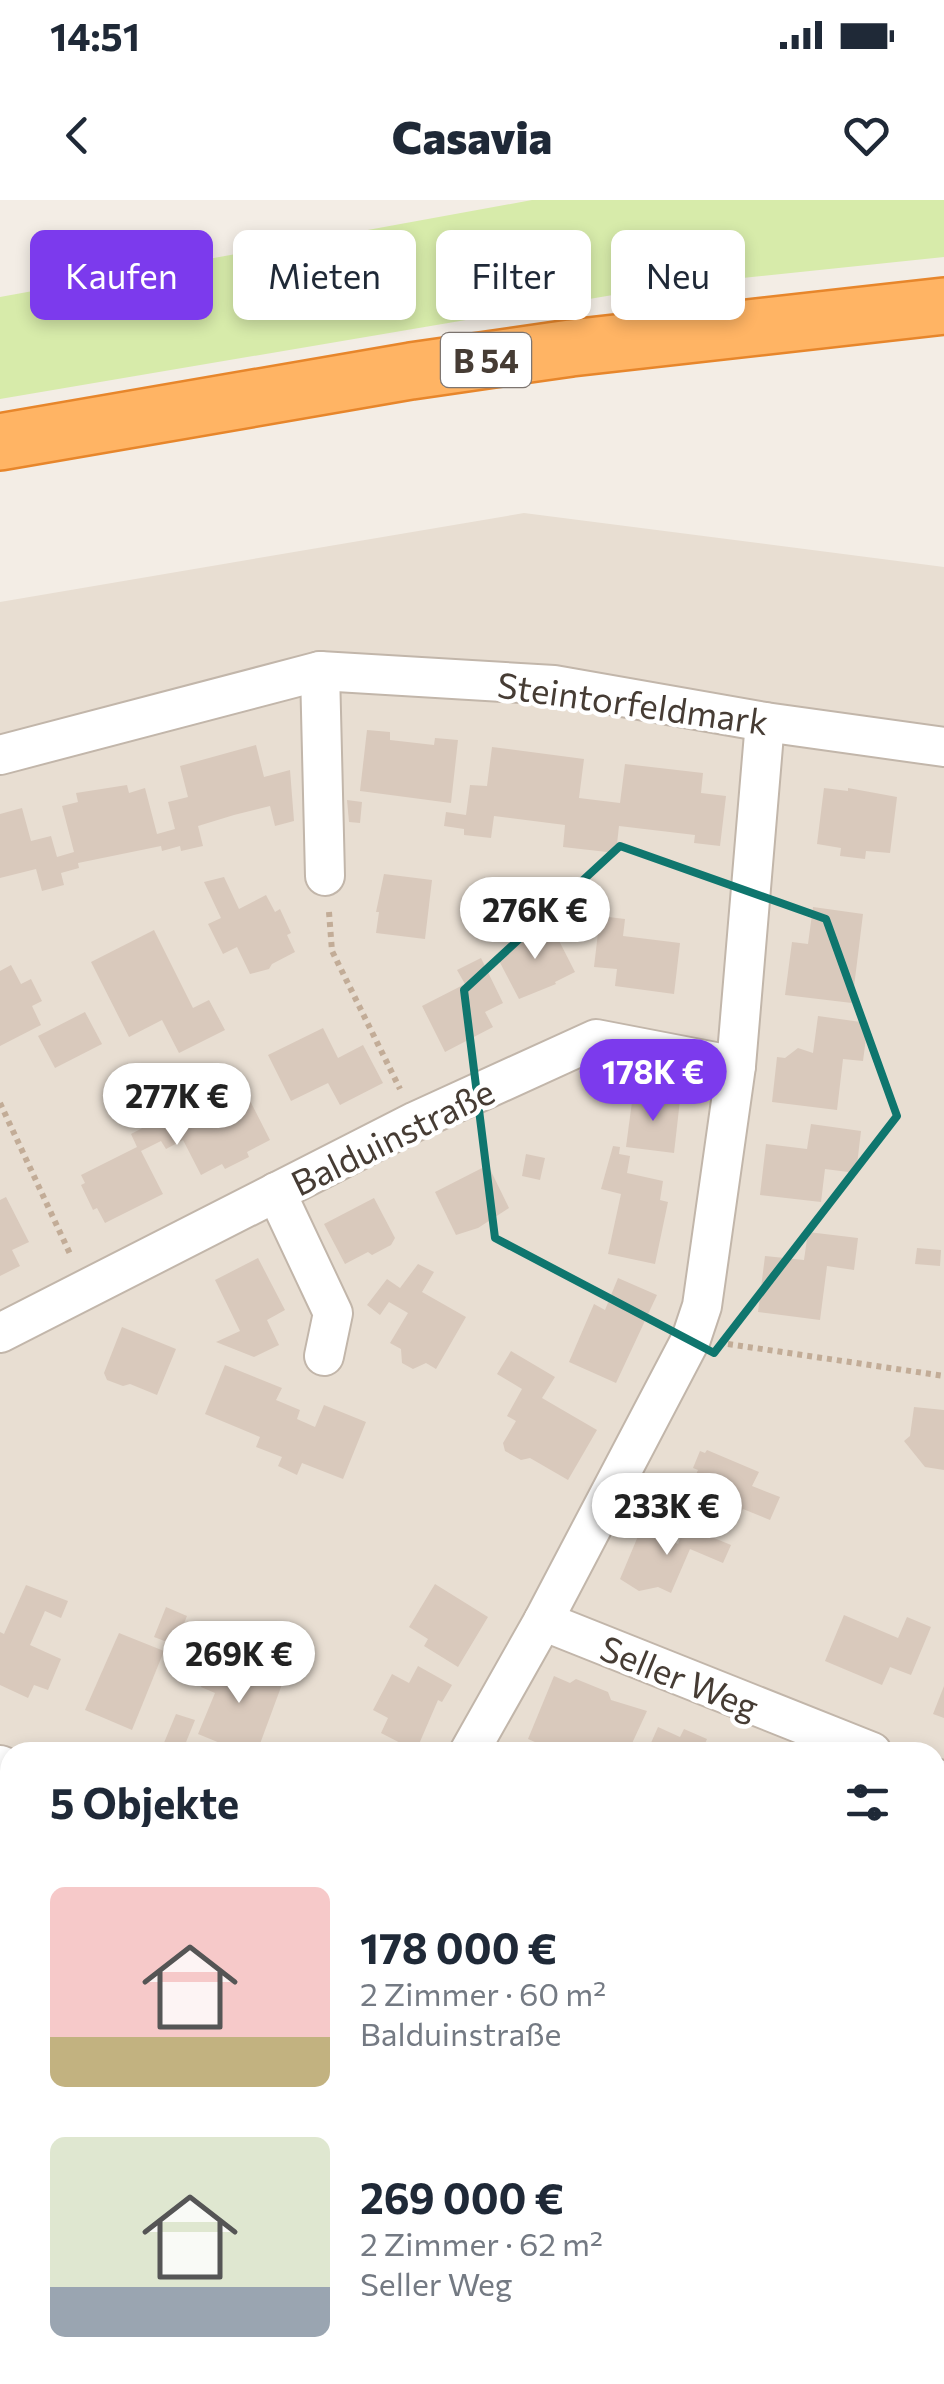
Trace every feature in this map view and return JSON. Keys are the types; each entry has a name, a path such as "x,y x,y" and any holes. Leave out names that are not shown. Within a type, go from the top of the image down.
{"highway":[{"name":"B 54","path":"0,442 554,350 944,306"}],"street":[{"name":"Steintorfeldmark","path":"0,756 320,671 554,685 765,722 944,746"},
{"path":"320,671 325,876"},
{"path":"475,1742 543,1621 696,1322 736,1066 765,722"},
{"name":"Balduinstraße","path":"0,1332 416,1121 596,1038 736,1066"},
{"name":"Balduinstraße","path":"276,1192 334,1313 324,1356"},
{"name":"Seller Weg","path":"543,1621 847,1742"}],"path":[{"path":"325,876 332,951 416,1121"},
{"path":"0,1102 87,1289"},
{"path":"696,1322 944,1376"}],"highlighted area":[{"path":"620,846 826,919 897,1116 714,1353 495,1238 464,990"}],"shaded area":[{"path":"524,513 944,567 944,1742 0,1742 0,602"}],"green space":[{"path":"532,200 944,200 944,257 745,278 745,230 611,230 611,295 591,299 591,230 436,230 436,320 466,320 0,399 0,297 30,292 30,320 213,320 213,258 233,255 233,320 416,320 416,230 367,230"}],"building":[{"path":"367,730 390,732 390,740 434,745 435,738 458,740 451,803 360,791"},
{"path":"256,745 264,777 290,770 294,821 275,826 270,806 234,815 198,826 203,846 162,851 161,846 78,863 79,868 61,873 64,885 42,891 36,869 0,878 0,814 22,808 31,841 51,836 57,857 74,852 62,806 78,802 76,793 127,785 129,793 145,788 157,834 175,829 168,802 188,797 180,766"},
{"path":"492,747 584,759 579,798 620,803 625,764 703,773 701,793 726,796 720,846 694,843 695,835 619,826 616,853 563,847 565,825 494,816 491,838 464,835 464,829 444,826 446,812 466,815 470,785 487,786"},
{"path":"824,788 897,797 890,853 866,851 865,859 840,856 841,848 817,844"},
{"path":"347,800 362,802 360,823 349,822"},
{"path":"384,874 432,880 425,939 376,933"},
{"path":"224,877 239,909 266,895 275,912 280,909 295,952 269,969 250,974 237,947 223,954 208,924 221,918 204,882"},
{"path":"813,907 863,914 852,1003 785,995 792,942 808,944"},
{"path":"600,916 625,919 623,936 680,943 674,994 615,986 617,969 594,967"},
{"path":"552,927 575,972 519,999 496,955 532,930 535,935"},
{"path":"154,930 193,1008 209,1000 225,1030 179,1053 162,1020 129,1037 91,962"},
{"path":"481,958 503,1003 485,1012 493,1027 445,1052 422,1006 465,984 457,970"},
{"path":"11,965 21,984 31,979 42,1001 32,1006 41,1025 0,1046 0,971"},
{"path":"85,1012 102,1044 55,1068 38,1036"},
{"path":"818,1016 868,1023 863,1061 843,1059 837,1110 772,1102 777,1057 785,1058 798,1048 813,1053"},
{"path":"323,1028 338,1058 363,1045 383,1083 340,1105 328,1083 291,1101 268,1055"},
{"path":"240,1081 270,1140 247,1152 249,1157 201,1175 183,1140 166,1149 161,1141 141,1151 163,1194 105,1223 97,1208 93,1210 81,1185 85,1183 81,1175 137,1147 131,1134 152,1123 142,1103 165,1092 175,1114"},
{"path":"633,1094 680,1100 674,1153 626,1147"},
{"path":"811,1124 861,1131 856,1173 825,1169 821,1202 760,1195 766,1144 807,1149"},
{"path":"613,1146 620,1147 619,1154 630,1156 627,1173 663,1181 660,1200 668,1202 655,1264 608,1254 621,1194 601,1189"},
{"path":"526,1154 545,1158 540,1180 522,1176"},
{"path":"488,1165 509,1208 478,1228 456,1235 435,1192"},
{"path":"6,1197 29,1242 12,1250 20,1266 0,1276 0,1200"},
{"path":"374,1198 395,1238 391,1245 372,1255 368,1252 345,1264 324,1224"},
{"path":"808,1232 858,1238 854,1270 827,1266 820,1320 758,1312 765,1256 804,1260"},
{"path":"917,1248 941,1250 940,1266 915,1264"},
{"path":"258,1258 285,1310 267,1320 279,1345 254,1357 216,1342 240,1331 215,1280"},
{"path":"418,1264 434,1272 422,1292 466,1317 436,1369 426,1363 413,1369 402,1363 401,1349 390,1343 408,1313 389,1302 380,1315 367,1305 387,1279 400,1288"},
{"path":"618,1278 657,1295 616,1383 569,1362 594,1304 605,1310"},
{"path":"122,1327 176,1349 157,1395 107,1380 104,1373"},
{"path":"511,1351 555,1377 542,1398 597,1430 568,1480 530,1458 521,1460 505,1451 503,1443 516,1421 507,1416 522,1389 497,1374"},
{"path":"225,1365 282,1388 276,1400 300,1410 297,1419 315,1427 324,1405 366,1422 343,1479 302,1463 297,1475 278,1466 282,1457 256,1447 260,1437 205,1414"},
{"path":"914,1407 944,1410 944,1470 925,1467 904,1441 910,1436"},
{"path":"707,1450 759,1472 752,1486 780,1497 770,1520 743,1509 737,1520 685,1498 698,1470 693,1468 700,1451"},
{"path":"685,1526 731,1545 723,1563 690,1549 671,1593 658,1587 639,1591 620,1579 641,1529 678,1544"},
{"path":"435,1584 488,1617 458,1667 424,1646 428,1639 409,1627"},
{"path":"26,1585 68,1601 61,1618 45,1611 30,1645 61,1659 48,1690 34,1685 28,1698 0,1685 0,1632 4,1634"},
{"path":"166,1607 187,1616 175,1645 154,1637"},
{"path":"844,1615 898,1638 907,1617 931,1627 911,1675 890,1667 882,1685 825,1661"},
{"path":"119,1633 164,1651 132,1730 85,1710"},
{"path":"211,1661 249,1676 265,1666 280,1676 281,1687 261,1742 218,1742 198,1734 215,1693 201,1687"},
{"path":"418,1666 452,1685 442,1702 438,1700 420,1742 398,1742 381,1733 388,1718 373,1710 392,1674 409,1683"},
{"path":"554,1676 570,1683 576,1679 608,1692 611,1700 647,1711 633,1742 528,1739"},
{"path":"944,1686 944,1718 933,1714"},
{"path":"176,1714 195,1720 186,1742 164,1742"},
{"path":"658,1727 680,1737 684,1729 707,1739 706,1742 651,1742"}]}
